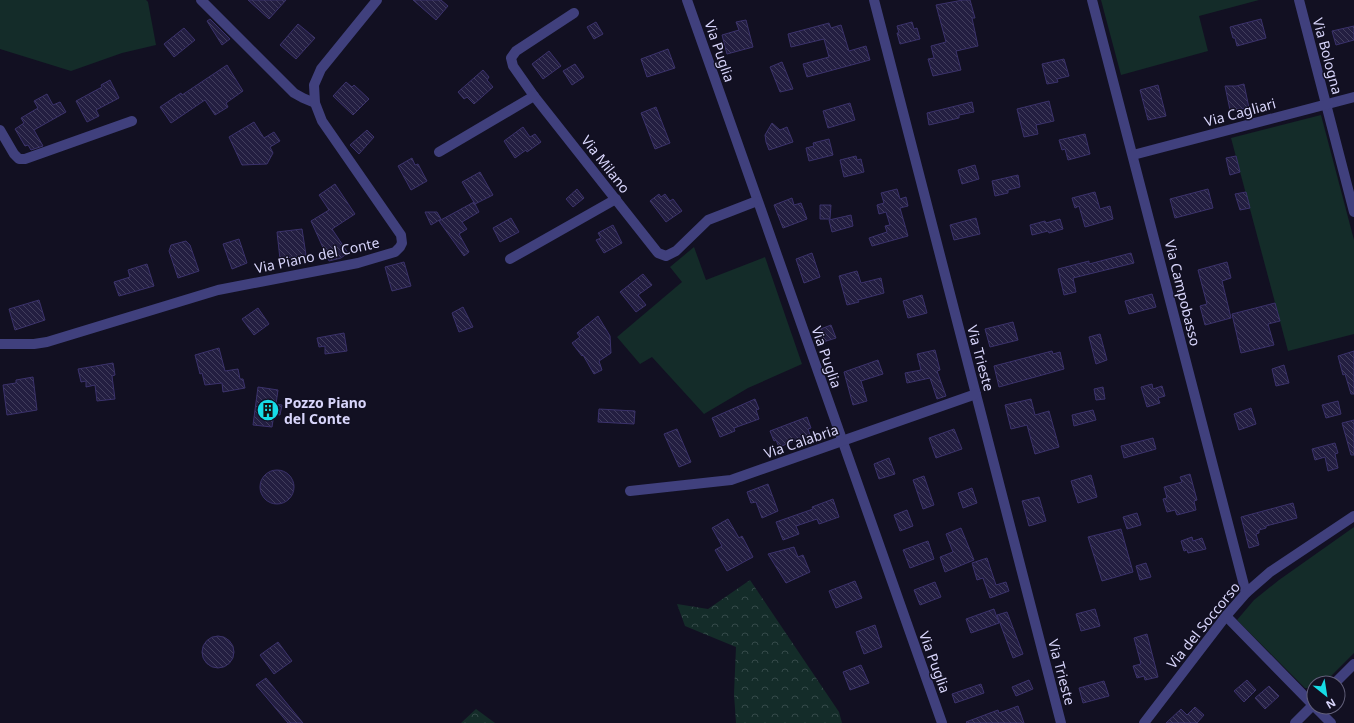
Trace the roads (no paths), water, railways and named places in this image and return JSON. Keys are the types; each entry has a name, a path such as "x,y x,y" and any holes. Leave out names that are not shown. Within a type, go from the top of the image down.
{"street":[{"path":"201,0 294,93 315,103"},
{"name":"Via Piano del Conte","path":"0,344 34,344 47,342 218,290 358,263 395,252 402,243 401,235 322,121 315,103 314,85 321,69 377,0"},
{"name":"Via Puglia","path":"687,0 942,723"},
{"name":"Via Trieste","path":"874,0 1061,723"},
{"name":"Via Campobasso","path":"1092,0 1246,593"},
{"name":"Via Bologna","path":"1299,0 1354,212"},
{"name":"Via Milano","path":"574,13 516,51 511,58 513,66 534,96 658,253 666,256 676,250 708,220 757,201"},
{"path":"439,152 534,96"},
{"name":"Via Cagliari","path":"1133,155 1354,97"},
{"path":"0,130 19,160 132,121"},
{"path":"510,259 616,199"},
{"name":"Via Calabria","path":"630,491 731,480 976,394"},
{"name":"Via del Soccorso","path":"1144,723 1226,616 1246,593 1270,572 1354,516"},
{"path":"1226,616 1306,697"},
{"path":"1343,675 1354,664"},
{"path":"1295,723 1306,713"},
{"path":"1323,715 1331,723"}],"place":[{"name":"Pozzo Piano del Conte","path":"268,410"}]}
